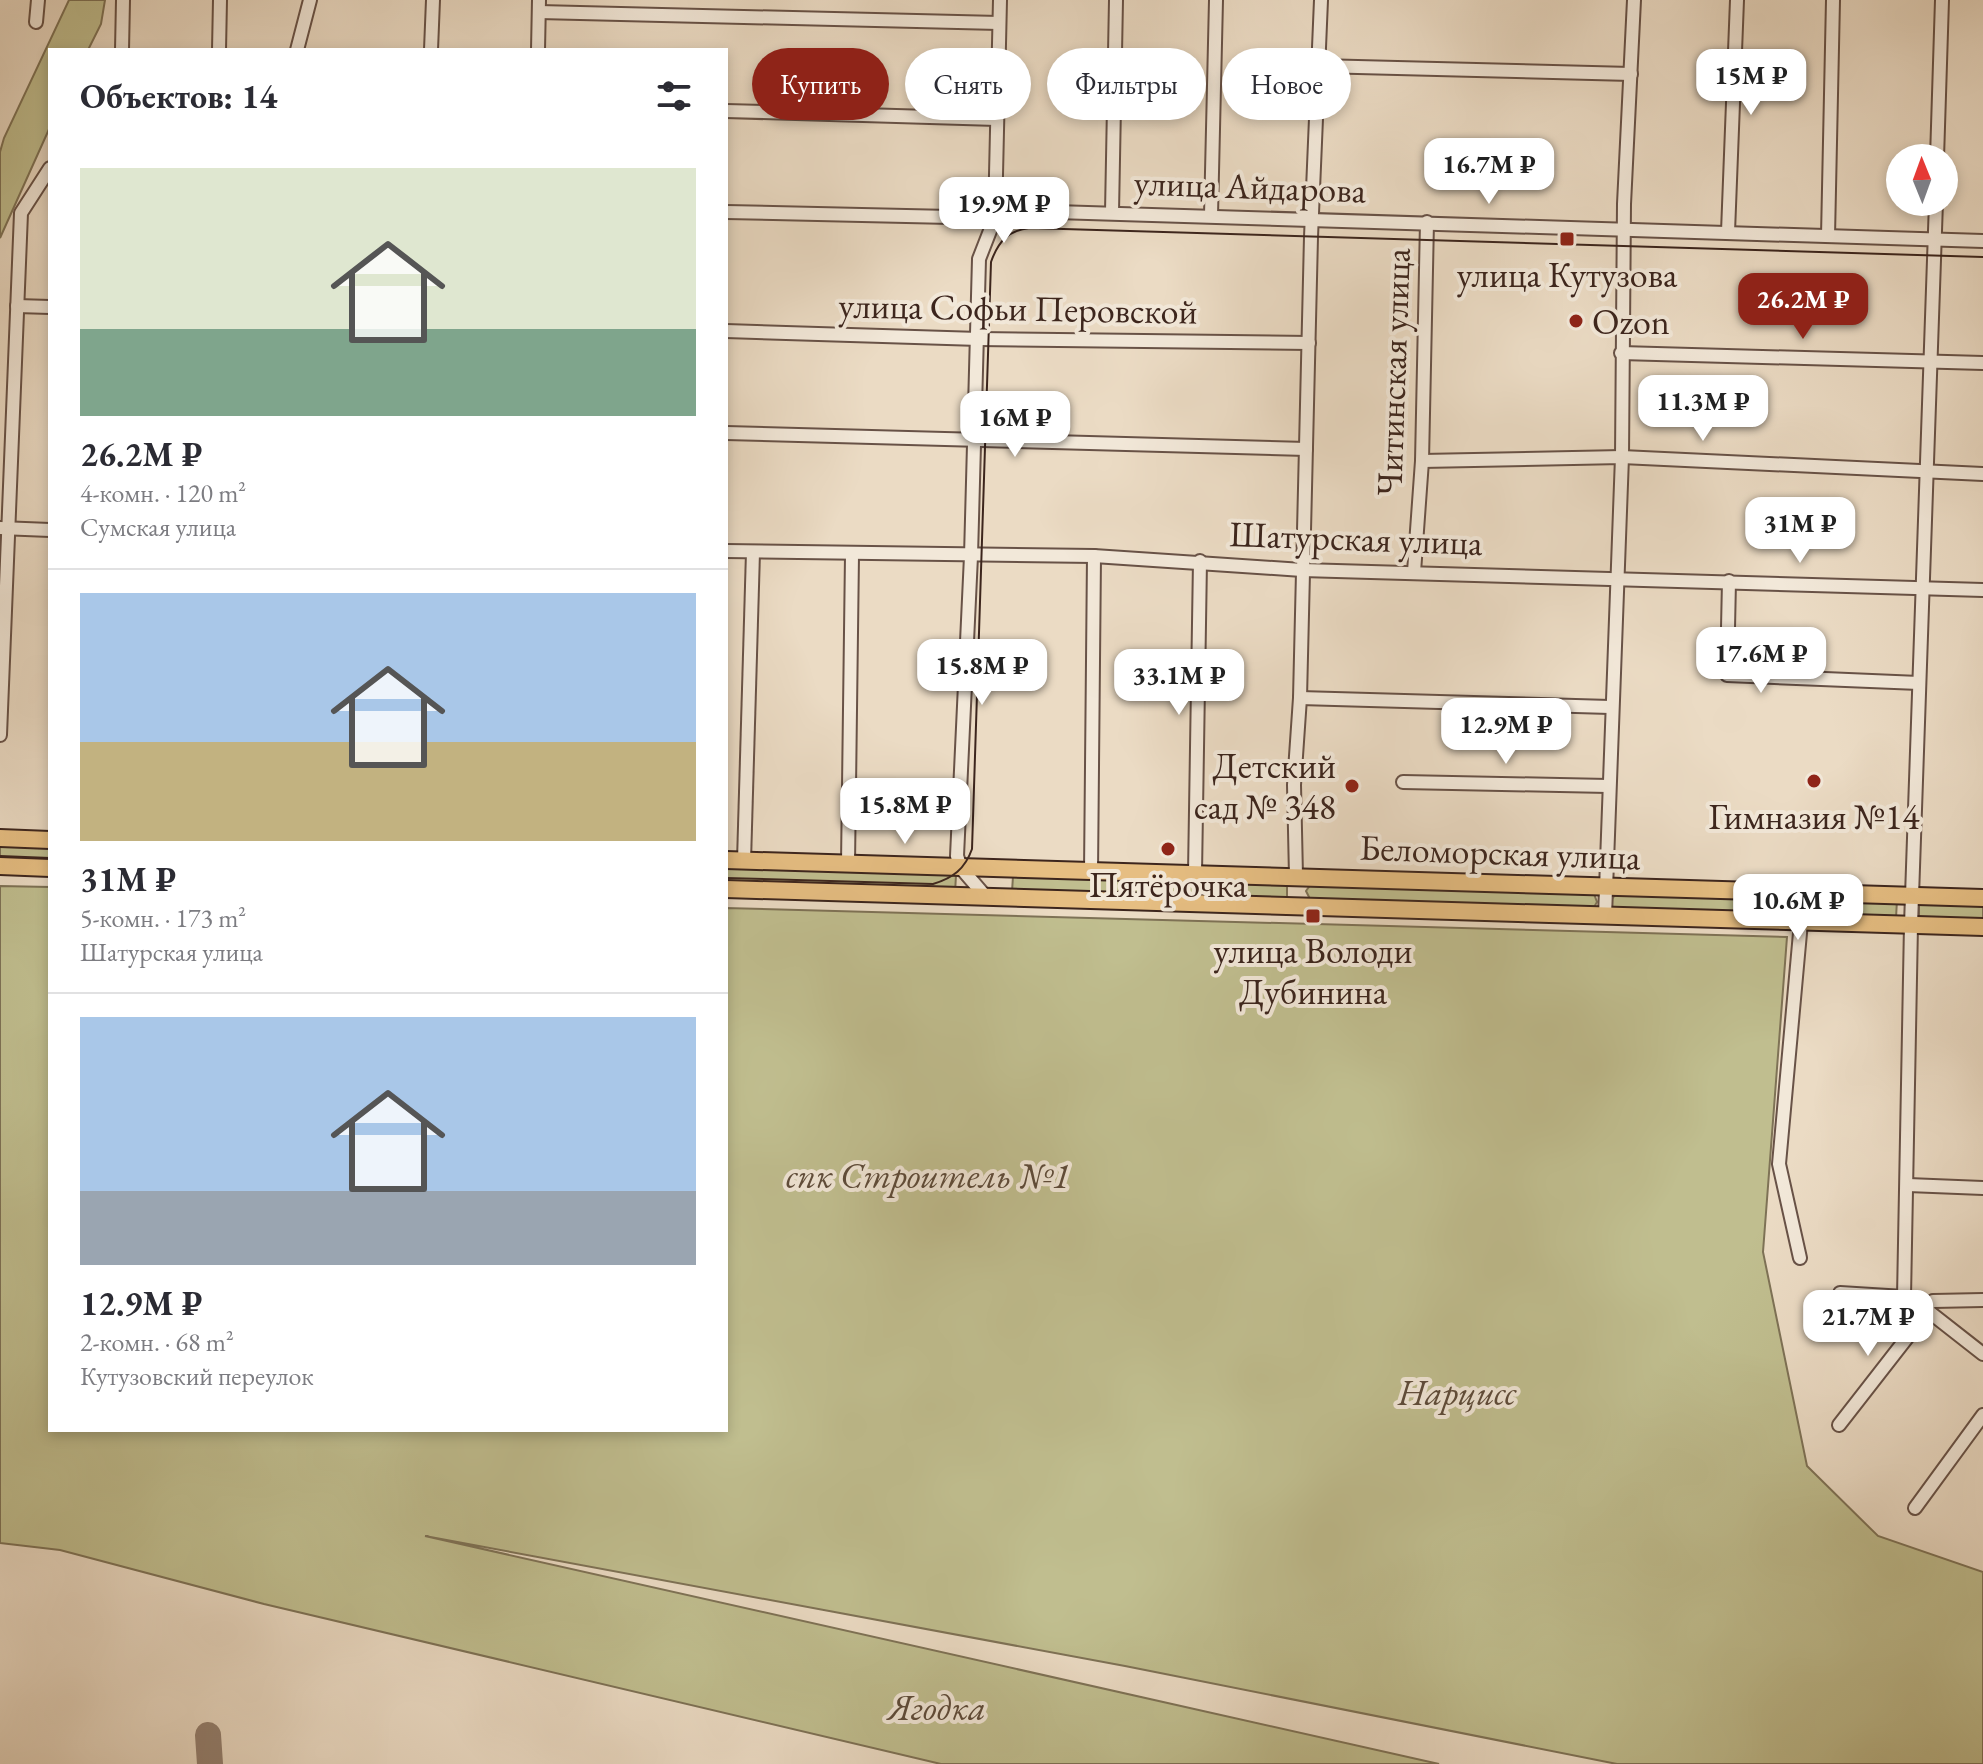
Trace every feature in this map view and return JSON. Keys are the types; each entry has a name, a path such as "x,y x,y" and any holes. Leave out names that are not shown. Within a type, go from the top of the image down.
{"main road":[{"path":"0,838 48,840"},
{"name":"Беломорская улица","path":"728,860 1983,898"},
{"path":"0,866 48,868"},
{"path":"1295,906 1296,876"},
{"name":"Беломорская улица","path":"728,889 1983,927"}],"street":[{"path":"36,22 38,0"},
{"path":"122,48 123,0"},
{"path":"219,48 220,0"},
{"path":"298,48 310,0"},
{"path":"431,48 433,0"},
{"path":"998,48 1000,0"},
{"path":"1112,212 1116,0"},
{"path":"1211,215 1216,0"},
{"path":"1319,48 1321,0"},
{"path":"1605,916 1610,707 1622,457 1621,353 1634,0"},
{"path":"1728,232 1737,0"},
{"path":"1828,236 1833,0"},
{"path":"1937,144 1942,0"},
{"path":"538,48 539,6 999,23"},
{"path":"1351,67 1631,74"},
{"path":"728,111 905,116"},
{"path":"986,897 961,868 957,856 976,440 979,259 995,214 997,120"},
{"path":"1296,876 1294,785 1300,698 1316,120"},
{"path":"0,735 5,528 21,213 48,171"},
{"name":"улица Айдарова","path":"728,212 1112,212 1983,241"},
{"path":"1904,1297 1911,925 1935,216"},
{"name":"Читинская улица","path":"1414,572 1422,461 1427,222"},
{"path":"17,306 48,307"},
{"name":"улица Софьи Перовской","path":"728,331 979,339 1309,343"},
{"path":"1621,353 1983,363"},
{"path":"728,433 1306,449"},
{"path":"1422,461 1622,457 1983,474"},
{"path":"5,528 48,530"},
{"name":"Шатурская улица","path":"728,551 1094,556 1302,570 1983,590"},
{"path":"744,861 753,552"},
{"path":"848,864 852,555"},
{"path":"1091,872 1094,556"},
{"path":"1195,873 1200,561"},
{"path":"1729,581 1727,675 1919,683"},
{"path":"1300,698 1610,707"},
{"path":"1403,782 1608,786"},
{"path":"1800,1258 1779,1164 1801,922"},
{"path":"1908,1185 1983,1188"},
{"path":"1840,1293 1904,1297 1923,1307 1983,1354"},
{"path":"1839,1425 1913,1330 1923,1307 1933,1301 1983,1300"},
{"path":"1915,1508 1983,1415"}],"green space":[{"path":"69,0 105,0 101,24 89,48 48,48 48,131 0,238 0,152"},
{"path":"0,841 48,843 48,862 0,861"},
{"path":"728,866 956,875 955,893 728,884"},
{"path":"1013,876 1287,885 1287,898 1012,892"},
{"path":"1311,884 1594,894 1597,902 1593,909 1310,899 1306,891"},
{"path":"0,886 48,887 48,1432 728,1432 728,908 1787,937 1763,1252 1807,1466 1878,1536 1983,1572 1983,1764 1617,1764 1125,1666 425,1536 1439,1764 941,1764 264,1604 60,1550 0,1543"},
{"path":"1616,894 1897,900 1896,918 1615,911 1609,902"},
{"path":"1919,903 1983,904 1983,920 1919,918"}],"taxiway":[{"path":"208,1735 210,1764"}],"tram line":[{"path":"728,878 933,884 957,872 969,856 972,849 991,262 1001,243 1016,231 1030,228 1983,257"},
{"path":"0,856 48,858"}],"place":[{"name":"улица Кутузова","path":"1567,239"},
{"name":"Ozon","path":"1576,321"},
{"name":"Гимназия №14","path":"1814,781"},
{"name":"Детский сад № 348","path":"1352,786"},
{"name":"Пятёрочка","path":"1168,849"},
{"name":"улица Володи Дубинина","path":"1313,916"}],"park label":[{"name":"спк Строитель №1","path":"928,1175"},
{"name":"Нарцисс","path":"1457,1392"},
{"name":"Ягодка","path":"937,1707"}]}
